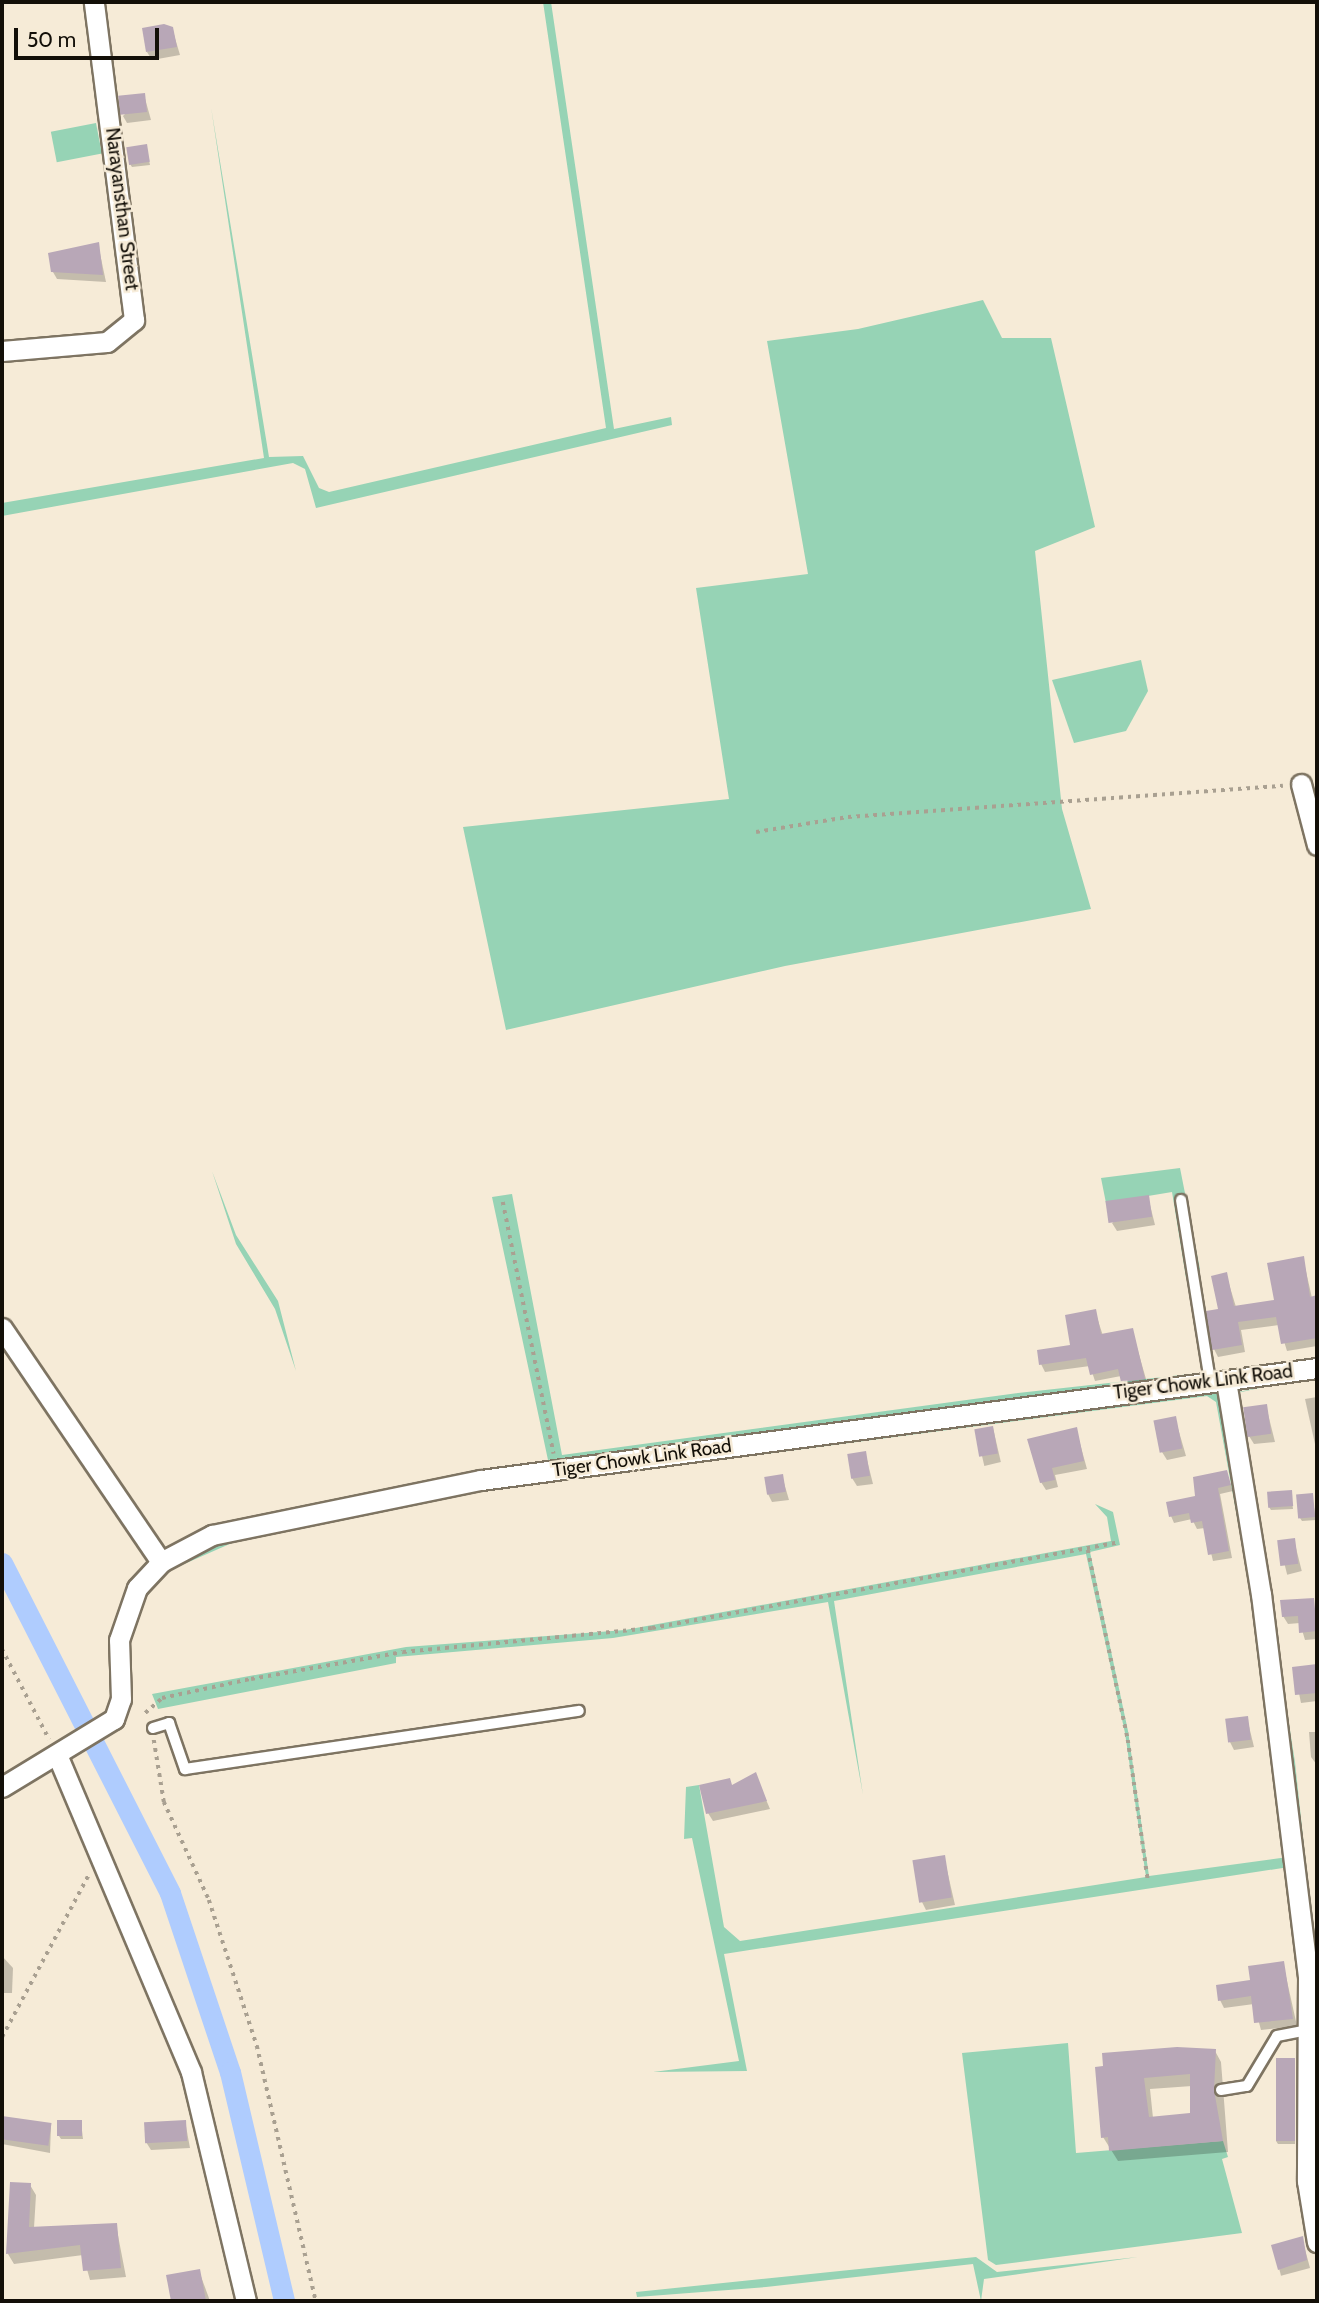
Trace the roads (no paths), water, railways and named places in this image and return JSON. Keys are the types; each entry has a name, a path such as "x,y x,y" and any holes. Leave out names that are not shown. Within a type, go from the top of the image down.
{"street":[{"name":"Narayansthan Street","path":"2,351 107,342 134,320 94,2"},
{"path":"1301,784 1317,845"},
{"path":"2,1328 162,1562"},
{"name":"Tiger Chowk Link Road","path":"65,1750 114,1719 121,1699 125,1616 137,1588 162,1562 212,1535 293,1514 557,1471 1317,1368"},
{"path":"1218,1381 1261,1594 1313,1977 1309,2030 1307,2180 1317,2242"},
{"path":"2,1787 65,1750 99,1854 191,2072 246,2301"}],"lane":[{"path":"1181,1200 1218,1381"},
{"path":"153,1728 169,1723 185,1769 579,1711"},
{"path":"1221,2090 1247,2086 1277,2036 1309,2030"}],"waterway":[{"path":"2,1563 170,1893 230,2072 284,2301"}]}
